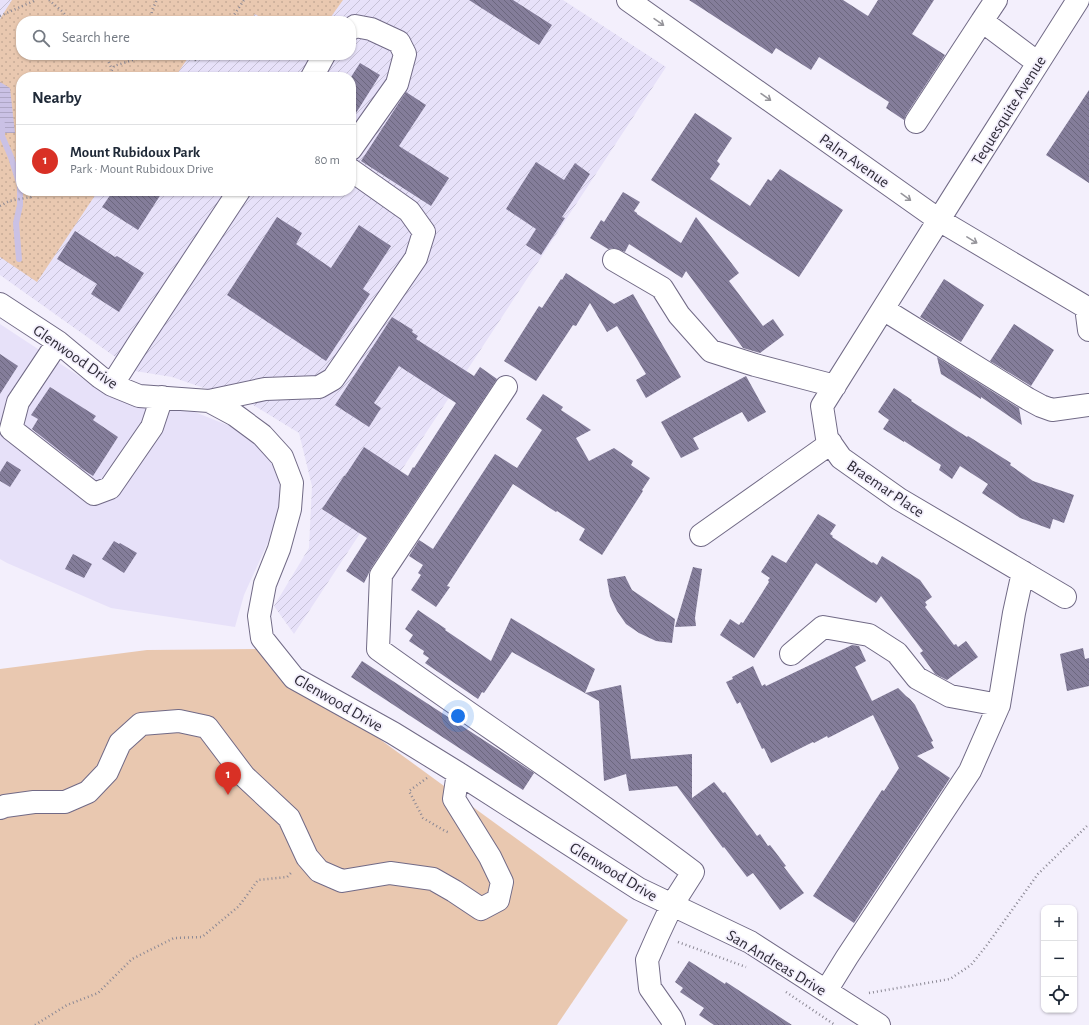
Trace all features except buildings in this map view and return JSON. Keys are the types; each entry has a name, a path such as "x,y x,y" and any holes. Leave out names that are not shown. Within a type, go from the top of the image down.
{"street":[{"name":"Palm Avenue","path":"628,0 939,220 1088,308"},
{"path":"916,122 996,0"},
{"name":"Tequesquite Avenue","path":"939,220 1078,0"},
{"path":"982,20 1038,62"},
{"path":"356,26 371,29 399,42 405,54 398,84 356,142"},
{"path":"315,72 321,60"},
{"path":"209,401 265,389 319,387 333,379 416,258 424,232 409,211 356,174"},
{"path":"112,385 236,196"},
{"name":"Braemar Place","path":"939,220 822,406 827,438 841,458 899,499 1065,597"},
{"path":"614,260 662,288 679,315 711,351 756,366 835,386"},
{"name":"Glenwood Drive","path":"0,304 58,342 100,377 112,385 139,396 209,401 235,415 262,435 282,457 292,483 290,509 279,549 265,584 259,616 262,638 294,678 393,733 639,889 672,905 647,960 650,988 671,1018 674,1025"},
{"path":"1088,308 1089,330"},
{"path":"883,309 1041,406 1052,410 1089,405"},
{"path":"58,342 18,402 11,429 94,494 110,488 152,427 162,397"},
{"path":"506,387 381,575 378,649 693,872 672,905"},
{"path":"700,535 831,443"},
{"path":"826,991 970,771 999,705 1014,612 1023,572"},
{"path":"791,654 823,627 869,635 896,653 917,678 950,696 999,705"},
{"path":"0,808 34,802 65,802 88,792 107,772 120,743 141,724 180,721 207,727 244,776 289,818 307,857 319,871 342,880 390,873 433,879 481,909 498,900 502,882 490,857 454,799 458,773"},
{"name":"San Andreas Drive","path":"672,905 750,942 879,1025"}],"path":[{"path":"0,16 36,0"},
{"path":"50,0 66,16"},
{"path":"151,16 152,10 157,0"},
{"path":"233,16 244,0"},
{"path":"107,60 112,70 114,66 133,60"},
{"path":"0,206 9,201 32,196"},
{"path":"428,777 409,791 423,818 445,831 456,834"},
{"path":"868,994 950,979 971,965 1038,874 1089,824"},
{"path":"35,1025 67,1005 98,993 132,959 174,938 202,937 239,906 258,880 287,877 307,857"},
{"path":"658,935 747,967"},
{"path":"785,992 835,1025"}],"shaded area":[{"path":"0,0 563,0 666,67 294,634 274,606 309,548 312,486 299,433 253,405 172,377 135,371 0,275"},
{"path":"12,0 343,0 332,16 258,16 255,14 254,16 16,16 16,60 187,60 178,72 16,72 16,196 95,196 37,282 0,257 0,19"},
{"path":"0,82 10,88 15,133 0,131"},
{"path":"0,324 100,390 187,409 240,430 265,450 279,472 281,509 274,529 244,595 235,627 111,608 0,559"},
{"path":"256,649 628,920 557,1025 0,1025 0,669 147,650"}],"waterway":[{"path":"2,124 2,136 16,173"},
{"path":"19,259 16,223 20,205 20,196"}],"place":[{"name":"Mount Rubidoux Park","path":"228,795"}]}
